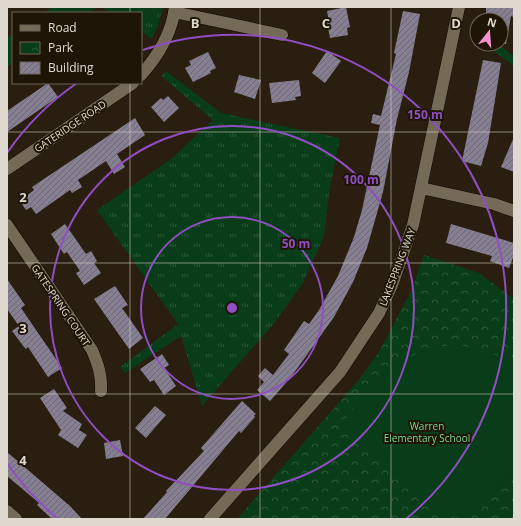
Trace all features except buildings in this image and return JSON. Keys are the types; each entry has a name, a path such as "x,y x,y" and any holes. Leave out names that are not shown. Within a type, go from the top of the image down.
{"street":[{"name":"LAKESPRING WAY","path":"210,519 311,407 360,344 379,313 392,285 409,238 459,7"},
{"path":"142,73 160,49 175,10 282,35"},
{"name":"GATERIDGE ROAD","path":"7,169 132,84"},
{"path":"421,188 494,204 514,211"},
{"name":"GATESPRING COURT","path":"7,225 92,350 100,369 102,381 101,391"},
{"path":"7,511 16,519"}],"green space":[{"path":"52,7 97,7 90,12 44,12"},
{"path":"101,7 163,7 152,39 142,33 142,12 109,12"},
{"path":"12,35 12,64 7,67 7,38"},
{"path":"495,52 509,52 514,56 514,66"},
{"path":"166,71 221,113 340,138 329,193 324,236 303,283 275,322 202,406 181,336 125,373 120,367 178,324 97,210 171,159 213,120 161,76"},
{"name":"Warren Elementary School","path":"424,255 479,273 514,299 514,519 237,519 357,382 379,352 411,291"},
{"path":"455,345 486,350 514,365 514,471 461,517 448,516 343,422 364,394 387,371 425,349"}]}
